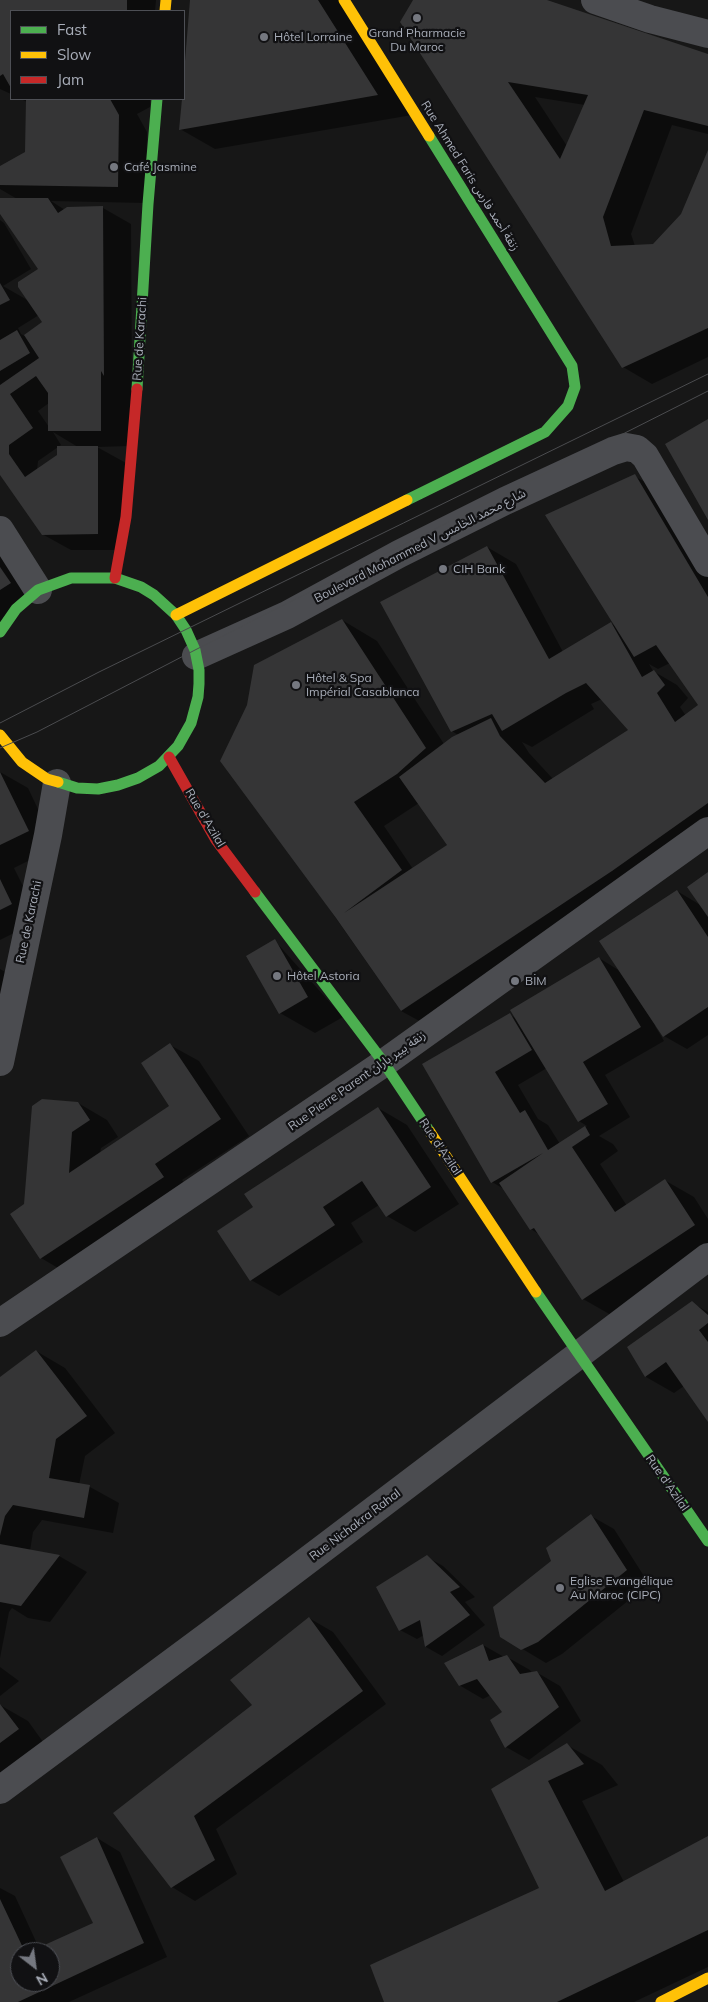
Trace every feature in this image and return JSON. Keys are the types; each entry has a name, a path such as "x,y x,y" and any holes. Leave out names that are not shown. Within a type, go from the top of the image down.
{"street":[{"name":"Rue Ahmed Faris زنقة أحمد فارس","path":"176,615 545,432 568,406 575,386 572,366 344,0"},
{"path":"595,0 650,19 708,34"},
{"name":"Rue de Karachi","path":"115,578 126,517 140,351 148,204 157,100"},
{"name":"Boulevard Mohammed V شارع محمد الخامس","path":"196,656 287,615 434,536 505,501 613,451 631,447 637,449 645,456 708,564"},
{"path":"0,530 38,590"},
{"path":"0,632 16,608 38,590 71,578 115,578 141,587 154,595 176,615 191,640 199,670 195,710 185,735 169,757 159,766 138,778 118,785 88,788 57,782 30,768 4,749 0,735"},
{"name":"Rue d'Azilal","path":"169,757 216,840 384,1064 578,1355 708,1541"},
{"name":"Rue de Karachi","path":"0,1062 48,835 57,782"},
{"name":"Rue Pierre Parent زنقة بيير باران","path":"0,1323 384,1064 708,831"},
{"name":"Rue Nichakra Rahal","path":"0,1790 213,1632 708,1257"},
{"path":"661,2002 708,1978"}],"building":[{"path":"0,0 127,0 127,10 10,10 10,86 3,74 0,76"},
{"name":"Hôtel Lorraine","path":"190,0 318,0 378,95 179,130 182,100 185,100 185,61"},
{"path":"413,0 547,0 708,54 708,126 644,110 603,217 611,246 653,244 681,214 708,150 708,328 622,368 400,22","holes":["508,82 588,95 560,159"]},
{"path":"26,100 111,100 119,115 118,187 0,185 0,166 25,152"},
{"path":"0,198 48,198 58,213 67,207 103,206 104,376 101,371 101,431 48,431 48,393 36,376 10,394 33,428 9,445 9,454 25,477 57,455 57,446 98,446 98,534 42,535 0,475 0,385 39,358 24,335 42,322 18,287 18,282 38,269 0,214"},
{"path":"0,283 10,300 0,305"},
{"path":"17,330 30,353 0,371 0,340"},
{"path":"708,419 708,520 665,444"},
{"path":"635,474 708,597 708,803 612,871 401,1011 336,918 220,761 247,705 254,665 342,619 426,748 397,774 354,802 402,870 344,913 447,845 399,777 452,737 491,718 500,736 545,783 628,730 586,683 502,731 492,714 451,732 380,602 487,546 549,659 611,622 642,677 654,670 665,685 657,693 675,722 698,705 656,645 634,657 545,515"},
{"path":"0,567 11,583 0,590"},
{"path":"0,772 29,831 0,845"},
{"path":"708,872 708,917 687,887"},
{"path":"0,879 12,904 0,910"},
{"path":"677,890 708,937 708,1007 663,1037 599,941"},
{"name":"Hôtel Astoria","path":"275,939 308,997 279,1014 246,956"},
{"path":"599,957 641,1027 583,1062 608,1104 578,1122 510,1010"},
{"path":"510,1013 532,1050 495,1072 520,1113 525,1110 548,1150 585,1126 590,1135 572,1147 615,1212 665,1179 695,1225 582,1300 534,1228 530,1230 499,1183 543,1153 491,1183 422,1064"},
{"path":"170,1043 221,1119 155,1164 164,1177 40,1259 10,1214 24,1204 32,1106 42,1099 78,1102 90,1120 72,1132 69,1173 169,1106 141,1063"},
{"path":"378,1107 431,1187 386,1217 362,1181 323,1207 335,1225 250,1281 217,1231 253,1207 244,1194"},
{"path":"692,1301 708,1315 708,1323 699,1330 708,1342 708,1422 666,1362 645,1377 627,1347"},
{"path":"36,1350 87,1416 56,1439 49,1478 90,1485 84,1518 13,1505 5,1516 0,1536 0,1377"},
{"name":"Eglise Evangélique Au Maroc (CIPC)","path":"591,1514 627,1570 538,1642 521,1650 500,1637 493,1607 551,1561 546,1548"},
{"path":"0,1544 60,1555 21,1606 0,1602"},
{"path":"427,1555 460,1587 450,1592 470,1615 425,1647 420,1620 399,1631 376,1587"},
{"path":"309,1617 363,1691 194,1816 215,1860 171,1888 113,1813 252,1705 230,1680"},
{"path":"483,1644 489,1661 507,1655 520,1674 537,1671 559,1707 505,1748 490,1720 502,1712 477,1679 459,1686 444,1663"},
{"path":"0,1704 19,1729 0,1743"},
{"path":"567,1743 584,1764 548,1781 605,1891 708,1836 708,1930 557,2002 384,2002 370,1965 539,1888 491,1789"},
{"path":"97,1837 144,1943 60,1982 60,1942 51,1942 93,1923 60,1857"},
{"path":"0,1899 20,1942 10,1942 10,1992 39,1992 18,2002 0,2002"}],"tram line":[{"path":"0,723 99,672 708,374"},
{"path":"0,748 37,732 195,650 708,391"}],"traffic: fast":[{"path":"137,389 148,204 157,100"},
{"path":"407,500 545,432 568,406 575,387 572,366 429,136"},
{"path":"0,632 16,609 38,590 71,578 115,578 141,587 154,595 176,615 186,630 195,650 199,670 199,684 198,697 191,723 178,746 159,766 138,778 98,789 77,788 58,782"},
{"path":"255,892 384,1063 430,1132"},
{"path":"536,1292 708,1541"}],"traffic: slow":[{"path":"165,10 166,0"},
{"path":"344,0 429,136"},
{"path":"176,615 407,500"},
{"path":"0,735 22,762 47,779 58,782"},
{"path":"430,1132 536,1292"},
{"path":"661,2002 708,1978"}],"traffic: jam":[{"path":"115,578 126,517 137,389"},
{"path":"169,757 216,840 255,892"}],"place":[{"name":"Grand Pharmacie Du Maroc","path":"417,18"},
{"name":"Hôtel Lorraine","path":"264,37"},
{"name":"Café Jasmine","path":"114,167"},
{"name":"CIH Bank","path":"443,569"},
{"name":"Hôtel & Spa Impérial Casablanca","path":"296,685"},
{"name":"Hôtel Astoria","path":"277,976"},
{"name":"BİM","path":"515,981"},
{"name":"Eglise Evangélique Au Maroc (CIPC)","path":"560,1588"}]}
